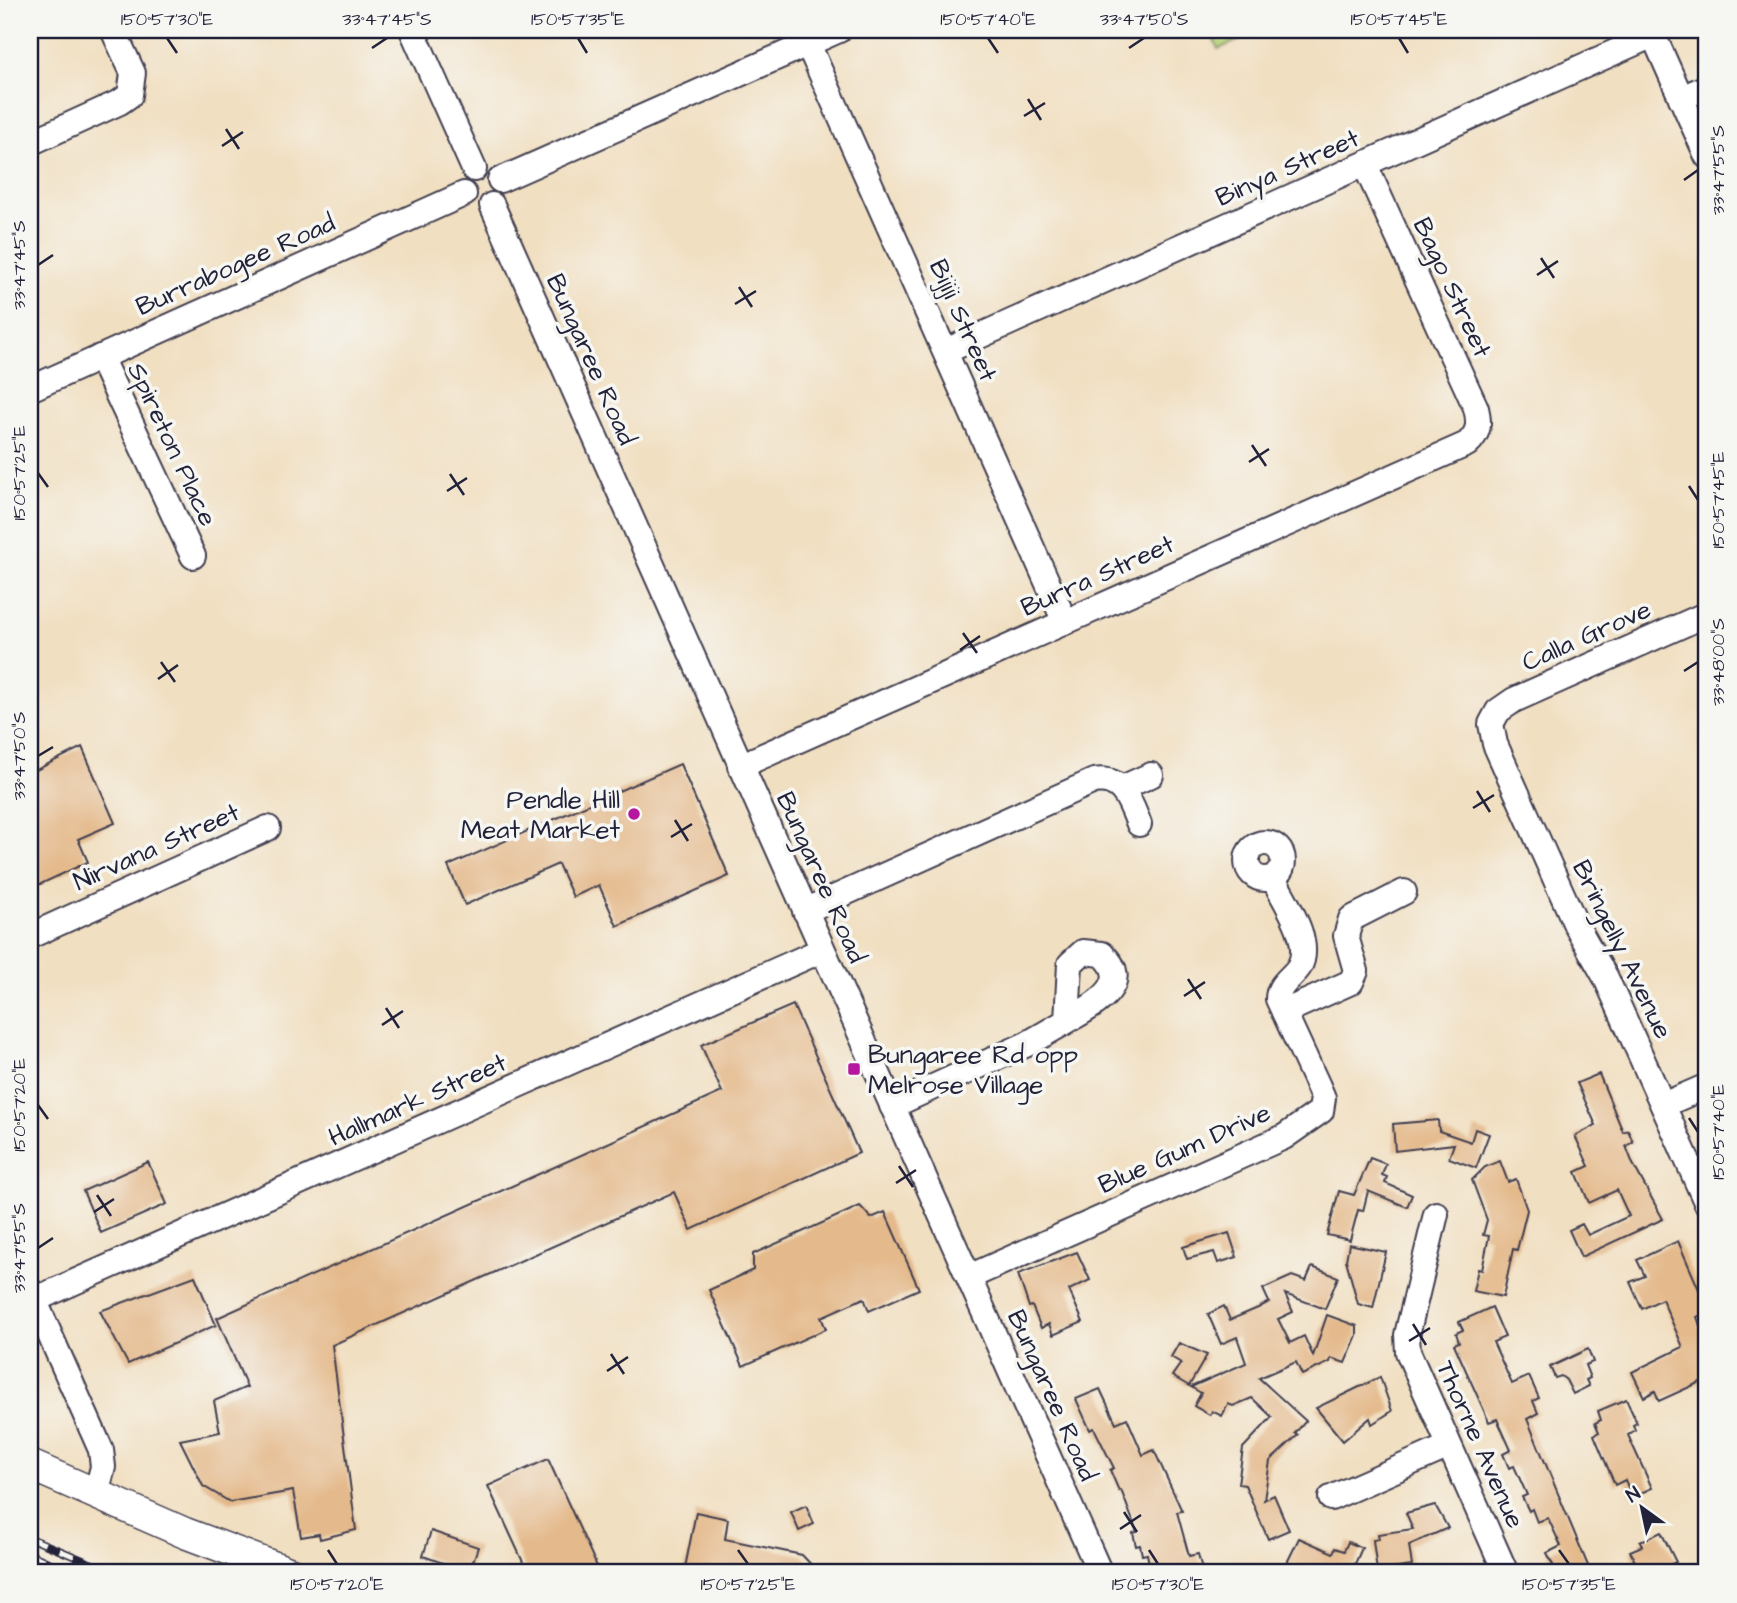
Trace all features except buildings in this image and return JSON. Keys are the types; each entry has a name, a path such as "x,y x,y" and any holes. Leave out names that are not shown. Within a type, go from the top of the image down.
{"main road":[{"path":"30,1465 185,1533 291,1573"}],"street":[{"path":"30,143 120,103 130,95 134,86 133,74 113,30"},
{"path":"412,30 474,169"},
{"path":"500,180 839,30"},
{"path":"1652,33 1707,156"},
{"name":"Binya Street","path":"946,351 1365,165 1652,33"},
{"name":"Bijiji Street","path":"808,44 1065,622"},
{"path":"1681,98 1707,87"},
{"name":"Bago Street","path":"1365,165 1476,408 1479,424 1476,435"},
{"path":"474,169 490,170 500,180 501,191 492,205 476,206 464,194 464,179 474,169"},
{"name":"Burrabogee Road","path":"30,389 464,194"},
{"name":"Bungaree Road","path":"492,205 1100,1573"},
{"name":"Spireton Place","path":"100,357 193,556"},
{"name":"Burra Street","path":"740,766 1467,444 1476,435"},
{"name":"Calla Grove","path":"1493,718 1514,700 1707,614"},
{"name":"Bringelly Avenue","path":"1493,718 1495,744 1577,925 1606,978 1707,1204"},
{"path":"1122,788 1151,775"},
{"path":"805,911 1094,781 1107,780 1122,788 1139,824"},
{"name":"Nirvana Street","path":"30,936 268,828"},
{"path":"1273,878 1302,943 1301,964 1278,993 1284,1012 1351,982 1356,971 1346,936 1351,919 1404,892"},
{"name":"Hallmark Street","path":"32,1295 822,950"},
{"name":"Blue Gum Drive","path":"969,1277 1284,1137 1318,1116 1323,1106 1322,1098 1284,1012"},
{"path":"892,1106 1027,1044 1067,1021"},
{"path":"1663,1105 1707,1086"},
{"name":"Thorne Avenue","path":"1436,1214 1407,1344 1411,1362 1506,1573"},
{"path":"32,1295 101,1450 102,1476 96,1494"},
{"path":"1331,1498 1449,1446"}],"green space":[{"path":"1210,30 1264,30 1218,49"}],"railway":[{"path":"30,1538 114,1573"},
{"path":"30,1554 72,1573"},
{"path":"30,1566 46,1573"}],"place":[{"name":"Pendle Hill Meat Market","path":"634,814"},
{"name":"Bungaree Rd opp Melrose Village","path":"854,1069"}]}
